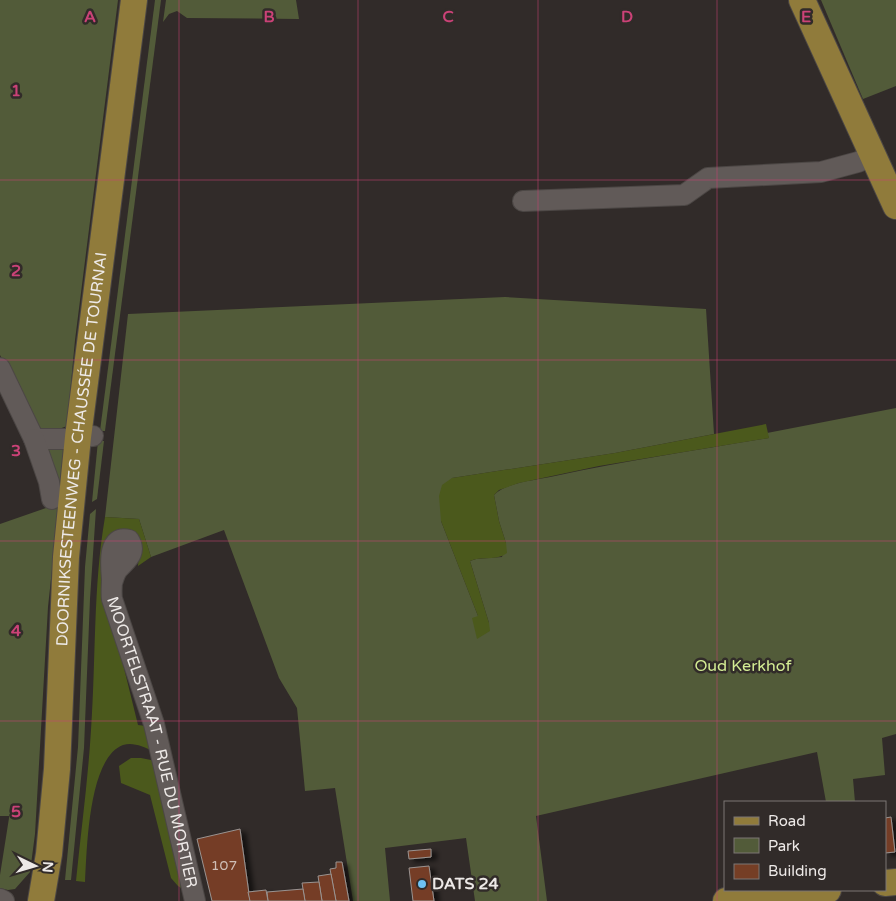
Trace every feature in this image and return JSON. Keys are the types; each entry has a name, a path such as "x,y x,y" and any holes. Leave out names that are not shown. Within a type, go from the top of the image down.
{"main road":[{"name":"DOORNIKSESTEENWEG - CHAUSSÉE DE TOURNAI","path":"59,901 70,776 81,567 88,478 86,436 134,0"},
{"name":"DOORNIKSESTEENWEG - CHAUSSÉE DE TOURNAI","path":"41,901 49,854 57,769 66,557 86,436 149,0"},
{"path":"802,0 896,206"},
{"path":"731,901 819,891"}],"street":[{"path":"523,201 684,195 708,178 821,172 874,156"},
{"path":"0,368 34,439 49,482 52,499"},
{"path":"34,439 68,439 86,436"},
{"name":"MOORTELSTRAAT - RUE DU MORTIER","path":"112,583 112,599 154,724 195,901"},
{"path":"0,899 4,901"}],"green space":[{"path":"0,0 118,0 75,340 67,426 46,431 34,424 0,355"},
{"path":"155,0 161,0 105,431 100,431"},
{"path":"166,0 296,0 299,19 187,18 177,11 169,14 163,22"},
{"path":"821,0 896,0 896,86 863,99"},
{"name":"Oud Kerkhof","path":"505,297 706,309 714,434 615,453 452,478 441,521 478,616 489,623 470,561 502,557 506,543 494,495 506,487 608,465 769,438 767,433 896,408 896,734 882,738 885,775 853,779 855,801 826,801 817,752 536,816 547,901 475,901 466,838 385,848 390,901 353,901 335,788 305,791 297,708 279,678 224,530 151,557 139,519 105,517 128,314"},
{"path":"766,424 769,438 599,466 519,483 499,490 494,495 507,553 499,557 470,561 490,631 477,639 472,618 478,616 441,521 439,496 442,485 452,478 615,453"},
{"path":"98,441 104,441 97,499 92,502"},
{"path":"55,447 65,448 48,607 35,834 30,872 15,889 8,890 0,888 0,875 9,816 0,816 0,524 46,508 55,502 46,457 49,450"},
{"path":"96,509 84,748 71,880 65,880 78,747 85,567 90,514"},
{"path":"105,517 139,519 151,557 138,566 139,552 120,535 120,652 138,725 146,726 153,751 135,745 123,745 111,753 103,767 96,786 92,806 85,882 76,881 90,749 98,570"},
{"path":"131,758 156,761 186,891 171,878 150,795 121,783 119,766"}],"building":[{"path":"891,817 895,852 886,853 886,818"},
{"path":"240,829 250,901 212,901 197,839"},
{"path":"431,849 431,857 409,859 408,851"},
{"path":"336,862 342,862 349,901 336,901 330,869 336,868"},
{"path":"429,866 434,901 413,901 409,868"},
{"path":"331,874 336,901 322,901 318,876"},
{"path":"319,882 322,901 305,901 302,883"},
{"path":"303,889 305,901 268,901 267,892"},
{"path":"266,890 268,901 250,901 248,892"}],"place":[{"name":"DATS 24","path":"422,884"}]}
